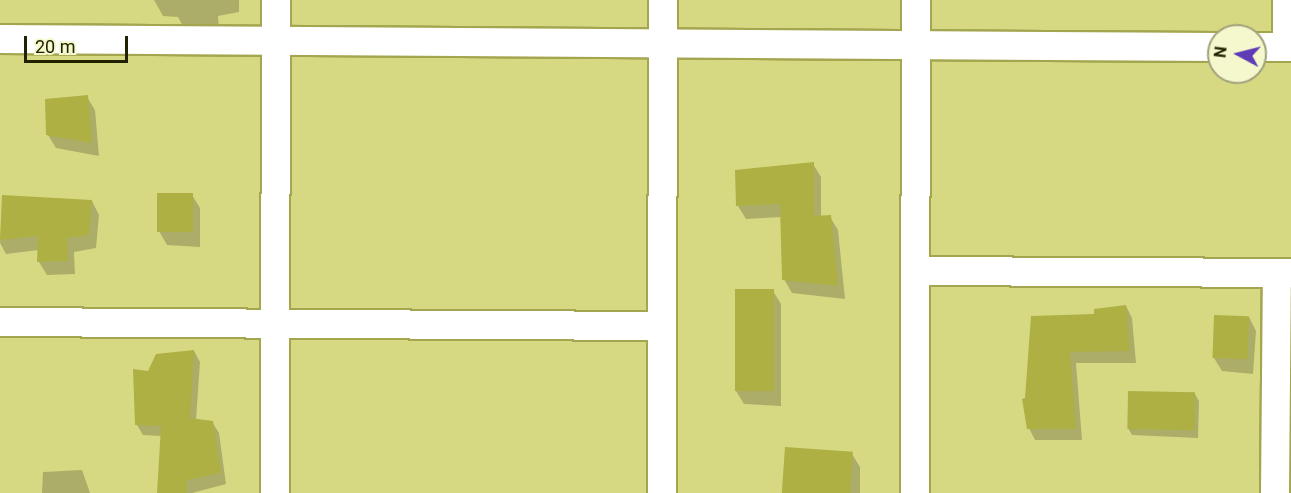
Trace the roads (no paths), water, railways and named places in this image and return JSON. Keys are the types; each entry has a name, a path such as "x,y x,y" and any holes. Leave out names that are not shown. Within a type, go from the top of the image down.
{"street":[{"path":"275,493 276,0"},
{"path":"662,493 663,0"},
{"path":"915,493 916,0"},
{"path":"1267,47 1289,47 1287,0"},
{"path":"0,39 1207,46"},
{"path":"915,271 1284,273 1275,493"},
{"path":"0,322 662,326"}]}
